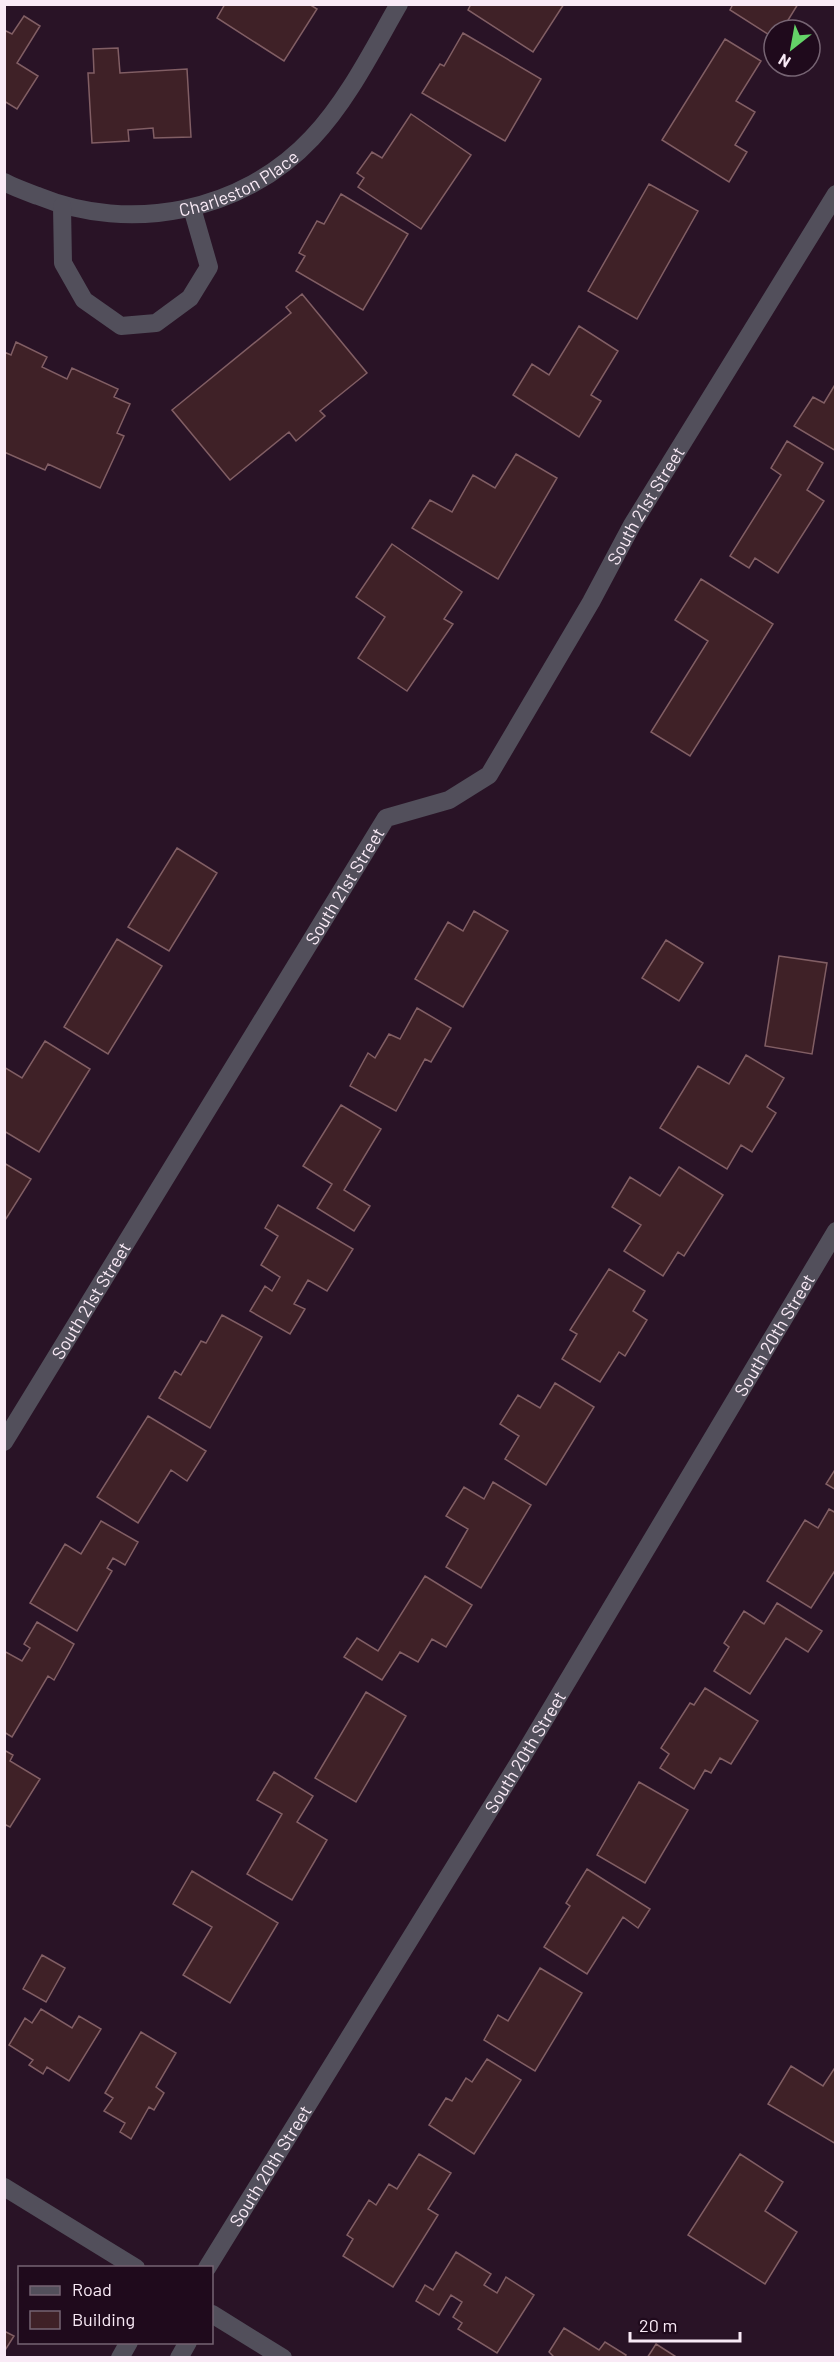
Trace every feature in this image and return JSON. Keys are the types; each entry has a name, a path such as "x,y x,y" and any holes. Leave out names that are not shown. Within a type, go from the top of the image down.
{"street":[{"name":"Charleston Place","path":"4,182 62,206 105,214 145,215 192,208 234,193 276,170 312,138 346,94 399,4"},
{"name":"South 21st Street","path":"4,1442 386,818 449,800 489,775 591,602 632,525 836,194"},
{"path":"62,206 63,263 84,300 121,326 156,323 190,298 209,267 192,208"},
{"name":"South 20th Street","path":"208,2266 522,1759 836,1231"},
{"path":"4,2187 133,2266"},
{"path":"213,2315 283,2358"},
{"path":"120,2358 128,2344"},
{"path":"179,2358 187,2344"}],"building":[{"path":"225,4 309,4 317,9 284,61 217,18"},
{"path":"471,4 564,4 533,52 468,10"},
{"path":"733,4 798,4 789,18 762,18 762,30 730,10"},
{"path":"24,16 40,26 17,63 38,76 17,109 4,101 4,30 12,34"},
{"path":"463,33 541,79 505,141 422,93 440,64 444,66"},
{"path":"725,39 761,61 736,101 755,112 735,145 747,152 729,182 662,140"},
{"path":"118,48 120,73 187,69 191,137 154,138 153,128 128,130 129,141 92,143 88,73 94,73 93,49"},
{"path":"411,114 471,155 421,229 358,187 364,178 357,173 372,152 382,158"},
{"path":"649,184 698,211 637,319 588,291"},
{"path":"341,194 408,234 363,310 296,271 305,256 299,253 317,221 324,224"},
{"path":"302,294 367,373 320,411 325,416 296,441 289,432 230,480 172,410 291,313 286,307"},
{"path":"579,326 618,351 591,395 601,401 579,437 513,395 532,364 549,375"},
{"path":"16,342 47,357 42,367 67,379 72,368 118,389 114,397 130,404 117,433 124,436 100,488 48,464 45,470 4,452 4,352 11,355"},
{"path":"836,383 836,451 794,426 813,397 824,403"},
{"path":"787,441 823,463 807,490 824,501 778,573 755,558 749,568 730,556 781,475 771,468"},
{"path":"516,454 557,478 498,579 412,528 430,500 452,512 473,475 495,488"},
{"path":"392,544 462,592 444,619 453,624 407,691 358,658 385,617 356,597"},
{"path":"701,579 773,624 690,756 651,732 708,641 675,620"},
{"path":"177,848 217,873 169,951 128,927"},
{"path":"474,911 508,931 463,1007 415,979 448,922 463,931"},
{"path":"117,939 162,966 108,1054 64,1027"},
{"path":"666,940 703,963 679,1001 642,978"},
{"path":"779,956 827,963 812,1054 765,1046"},
{"path":"417,1008 451,1028 431,1062 425,1059 396,1111 350,1086 368,1053 375,1058 389,1034 400,1039"},
{"path":"45,1041 90,1069 39,1152 4,1131 4,1067 22,1078"},
{"path":"746,1055 784,1078 767,1107 776,1113 752,1152 741,1145 727,1169 660,1128 698,1066 729,1084"},
{"path":"341,1105 381,1129 344,1190 370,1206 354,1231 317,1208 332,1184 303,1166"},
{"path":"4,1163 31,1179 4,1222"},
{"path":"679,1167 723,1195 684,1256 678,1252 663,1276 624,1251 641,1225 612,1207 630,1177 660,1196"},
{"path":"278,1205 353,1249 327,1291 308,1280 294,1304 305,1309 290,1334 250,1311 265,1286 272,1291 280,1277 261,1265 278,1236 265,1228"},
{"path":"609,1269 645,1291 633,1311 647,1320 625,1356 619,1352 600,1382 562,1359 577,1334 570,1330"},
{"path":"222,1315 262,1337 210,1428 159,1398 175,1371 181,1375 201,1341 206,1343"},
{"path":"555,1383 594,1407 546,1485 505,1459 519,1436 500,1424 518,1395 540,1408"},
{"path":"148,1416 206,1451 187,1481 171,1470 138,1523 97,1497"},
{"path":"836,1468 836,1490 826,1484"},
{"path":"493,1482 531,1505 481,1588 446,1567 468,1529 446,1516 464,1487 484,1499"},
{"path":"829,1509 836,1513 836,1569 811,1608 767,1581 805,1520 818,1528"},
{"path":"101,1521 138,1542 125,1565 113,1558 107,1568 112,1571 77,1631 30,1603 65,1544 81,1554"},
{"path":"425,1576 472,1605 446,1647 432,1639 418,1662 400,1652 382,1680 344,1657 357,1638 378,1651"},
{"path":"777,1603 822,1631 808,1652 786,1638 750,1694 714,1671 729,1647 724,1643 744,1611 764,1624"},
{"path":"37,1622 74,1644 54,1680 48,1676 12,1737 4,1732 4,1651 22,1661 30,1648 24,1644"},
{"path":"705,1688 758,1721 731,1764 720,1758 711,1773 705,1770 694,1789 660,1768 669,1754 661,1748 690,1703 694,1705"},
{"path":"366,1692 406,1716 356,1802 315,1778"},
{"path":"4,1750 13,1755 10,1761 40,1779 10,1827 4,1824"},
{"path":"274,1772 313,1796 297,1822 327,1840 292,1900 247,1874 282,1814 257,1800"},
{"path":"639,1782 688,1810 645,1883 597,1855"},
{"path":"587,1869 650,1909 638,1928 623,1917 587,1974 544,1947 570,1906 566,1903"},
{"path":"192,1871 278,1923 230,2003 183,1975 212,1927 173,1904"},
{"path":"42,1955 65,1968 46,2002 23,1989"},
{"path":"540,1968 582,1993 535,2071 484,2040 498,2015 508,2021"},
{"path":"41,2009 72,2028 79,2016 101,2029 69,2081 47,2067 43,2074 29,2065 33,2060 9,2045 25,2018 32,2023"},
{"path":"141,2032 176,2053 156,2087 164,2093 154,2110 149,2107 131,2139 120,2132 125,2123 104,2111 113,2098 105,2093"},
{"path":"487,2059 521,2080 474,2154 429,2125 446,2098 452,2101 466,2078 472,2082"},
{"path":"791,2066 823,2086 836,2066 836,2144 768,2104"},
{"path":"419,2154 451,2173 428,2209 438,2215 393,2287 343,2256 353,2239 347,2235 369,2200 376,2205 389,2184 397,2189"},
{"path":"740,2154 783,2182 765,2211 797,2232 765,2284 688,2235"},
{"path":"456,2252 491,2274 484,2285 497,2293 506,2277 534,2295 497,2353 458,2329 462,2323 453,2317 462,2302 451,2295 439,2315 416,2301 425,2285 433,2290"},
{"path":"564,2328 599,2350 605,2342 626,2355 624,2358 555,2358 549,2352"},
{"path":"4,2331 14,2336 4,2352"},
{"path":"656,2344 678,2358 647,2358"}]}
